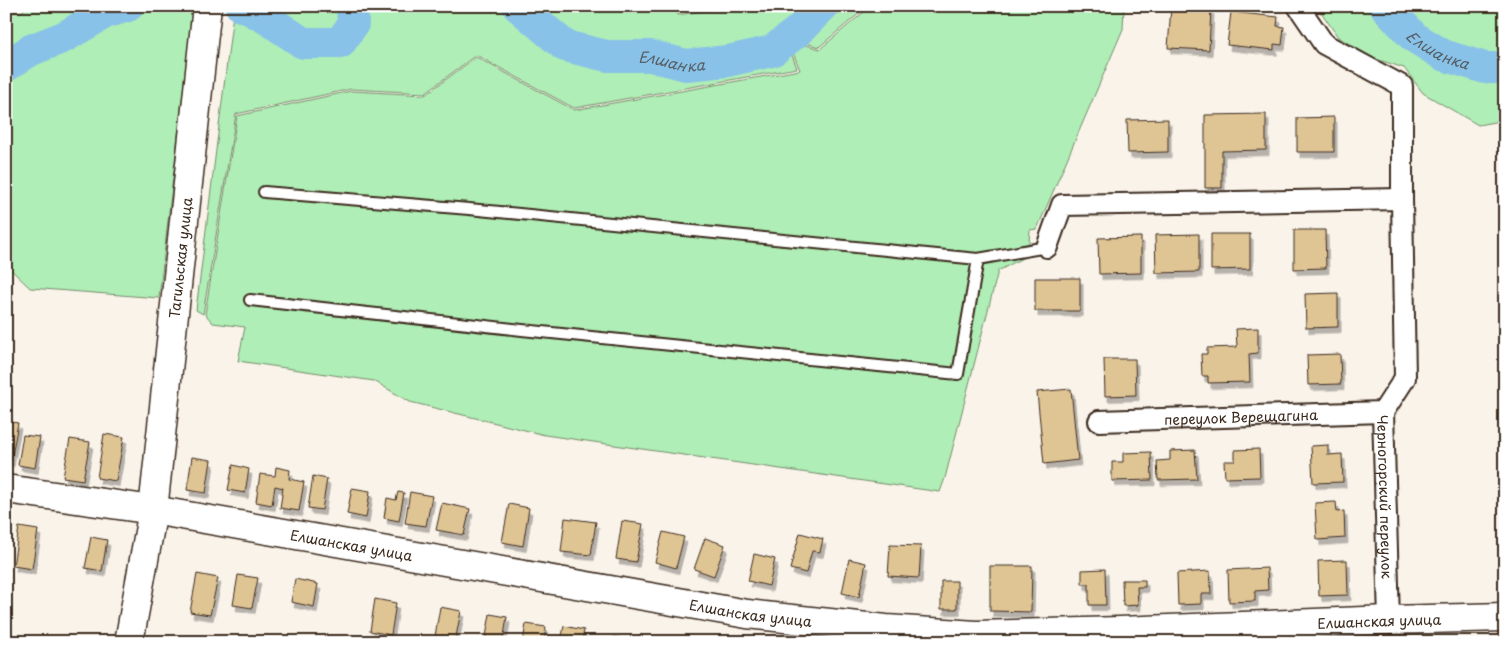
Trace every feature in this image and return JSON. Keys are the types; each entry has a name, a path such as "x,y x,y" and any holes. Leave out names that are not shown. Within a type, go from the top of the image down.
{"main road":[{"name":"Тагильская улица","path":"129,642 153,510 207,6"},
{"name":"Елшанская улица","path":"6,489 153,510 748,614 885,636 1120,631 1505,616"}],"street":[{"name":"Черногорский переулок","path":"1298,6 1324,44 1402,86 1405,378 1383,412 1388,620"},
{"path":"1047,247 1062,205 1402,199"},
{"name":"переулок Верещагина","path":"1099,421 1383,412"}],"lane":[{"path":"264,192 469,209 978,258 1047,247"},
{"path":"250,300 522,330 958,374 978,258"}],"green space":[{"path":"26,6 193,6 159,298 30,288 6,265 6,14 23,11"},
{"path":"234,6 677,6 678,15 733,6 868,6 819,47 785,37 797,68 574,108 476,55 425,93 351,89 236,114 203,314 196,310"},
{"path":"871,6 1124,6 1123,29 1037,229 1030,230 1028,255 998,271 940,492 545,435 410,402 374,381 238,361 245,327 213,323 205,314 237,116 351,91 425,95 476,57 574,110 800,70 788,40 820,49"},
{"path":"1317,6 1505,6 1505,120 1478,125 1423,93 1404,68 1373,58 1338,37"}],"building":[{"path":"1171,7 1211,9 1209,50 1168,48"},
{"path":"1231,12 1278,17 1277,26 1284,27 1282,45 1274,44 1274,50 1227,45"},
{"path":"1266,114 1266,150 1222,151 1222,188 1205,188 1205,115"},
{"path":"1334,117 1334,152 1297,152 1297,118"},
{"path":"1168,119 1168,152 1128,153 1127,120"},
{"path":"1294,230 1325,230 1326,268 1294,269"},
{"path":"1199,234 1199,272 1156,273 1155,235"},
{"path":"1211,234 1250,234 1250,269 1211,270"},
{"path":"1141,237 1141,273 1099,274 1098,238"},
{"path":"1035,278 1080,278 1080,311 1035,311"},
{"path":"1338,293 1338,327 1306,328 1305,294"},
{"path":"1258,328 1258,353 1249,354 1250,382 1208,383 1208,376 1202,376 1201,354 1207,354 1207,348 1237,347 1236,329"},
{"path":"1340,354 1341,384 1308,385 1307,355"},
{"path":"1104,359 1135,359 1136,395 1105,396"},
{"path":"1071,389 1078,460 1044,464 1037,392"},
{"path":"6,421 18,423 11,461 6,460"},
{"path":"104,434 124,437 116,481 97,478"},
{"path":"23,435 40,437 35,468 18,465"},
{"path":"70,439 90,442 83,480 63,477"},
{"path":"1328,445 1328,455 1342,454 1343,482 1313,483 1311,446"},
{"path":"1259,449 1260,477 1225,478 1224,461 1235,461 1235,450"},
{"path":"1195,450 1197,479 1158,480 1157,461 1170,460 1170,451"},
{"path":"1151,452 1152,480 1112,481 1112,462 1123,462 1123,453"},
{"path":"192,457 211,460 206,493 187,490"},
{"path":"233,465 249,469 245,493 228,490"},
{"path":"276,467 290,470 289,479 304,482 299,511 280,508 283,488 275,486 272,505 256,502 260,474 275,476"},
{"path":"313,476 327,479 322,510 308,508"},
{"path":"352,488 370,491 366,518 347,514"},
{"path":"398,492 404,493 399,521 384,518 387,498 396,500"},
{"path":"410,492 432,496 426,526 405,523"},
{"path":"1336,502 1337,512 1344,511 1345,538 1317,540 1315,503"},
{"path":"442,503 470,509 464,535 436,530"},
{"path":"509,504 529,508 523,546 502,542"},
{"path":"565,518 596,522 591,555 561,552"},
{"path":"622,521 643,524 636,562 616,559"},
{"path":"19,527 38,530 32,569 13,566"},
{"path":"663,532 684,537 676,568 655,562"},
{"path":"800,533 823,539 820,552 812,551 806,573 790,569"},
{"path":"91,537 107,540 102,571 85,568"},
{"path":"705,538 725,545 714,576 694,569"},
{"path":"890,545 921,546 919,578 888,576"},
{"path":"754,554 775,559 769,586 748,581"},
{"path":"849,559 866,563 859,597 842,593"},
{"path":"1347,560 1348,595 1319,596 1318,561"},
{"path":"990,566 1032,566 1031,612 990,611"},
{"path":"1267,568 1268,590 1255,591 1255,601 1229,602 1228,570"},
{"path":"1105,569 1106,605 1089,605 1089,584 1082,584 1082,570"},
{"path":"1210,571 1211,594 1201,594 1201,604 1178,605 1177,573"},
{"path":"197,574 218,578 210,615 190,612"},
{"path":"238,575 258,578 252,608 233,605"},
{"path":"295,579 318,584 314,607 291,602"},
{"path":"1122,580 1145,580 1145,587 1137,587 1138,605 1123,606"},
{"path":"941,581 957,581 957,609 941,609"},
{"path":"375,599 396,603 391,635 370,631"},
{"path":"440,607 461,611 455,642 434,642"},
{"path":"490,614 507,617 503,642 485,642"},
{"path":"526,624 546,627 544,642 523,642"},
{"path":"564,626 584,630 582,642 561,642"},
{"path":"614,637 634,640 634,642 613,642"}],"waterway":[{"name":"Елшанка","path":"6,66 31,50 64,37 105,13 128,6"},
{"name":"Елшанка","path":"241,6 269,20 303,43 340,43 353,24 352,6"},
{"name":"Елшанка","path":"518,6 565,46 607,56 651,56 686,65 728,61 772,51 798,31 823,6"},
{"name":"Елшанка","path":"1385,6 1414,37 1443,55 1485,68 1505,68"}]}
